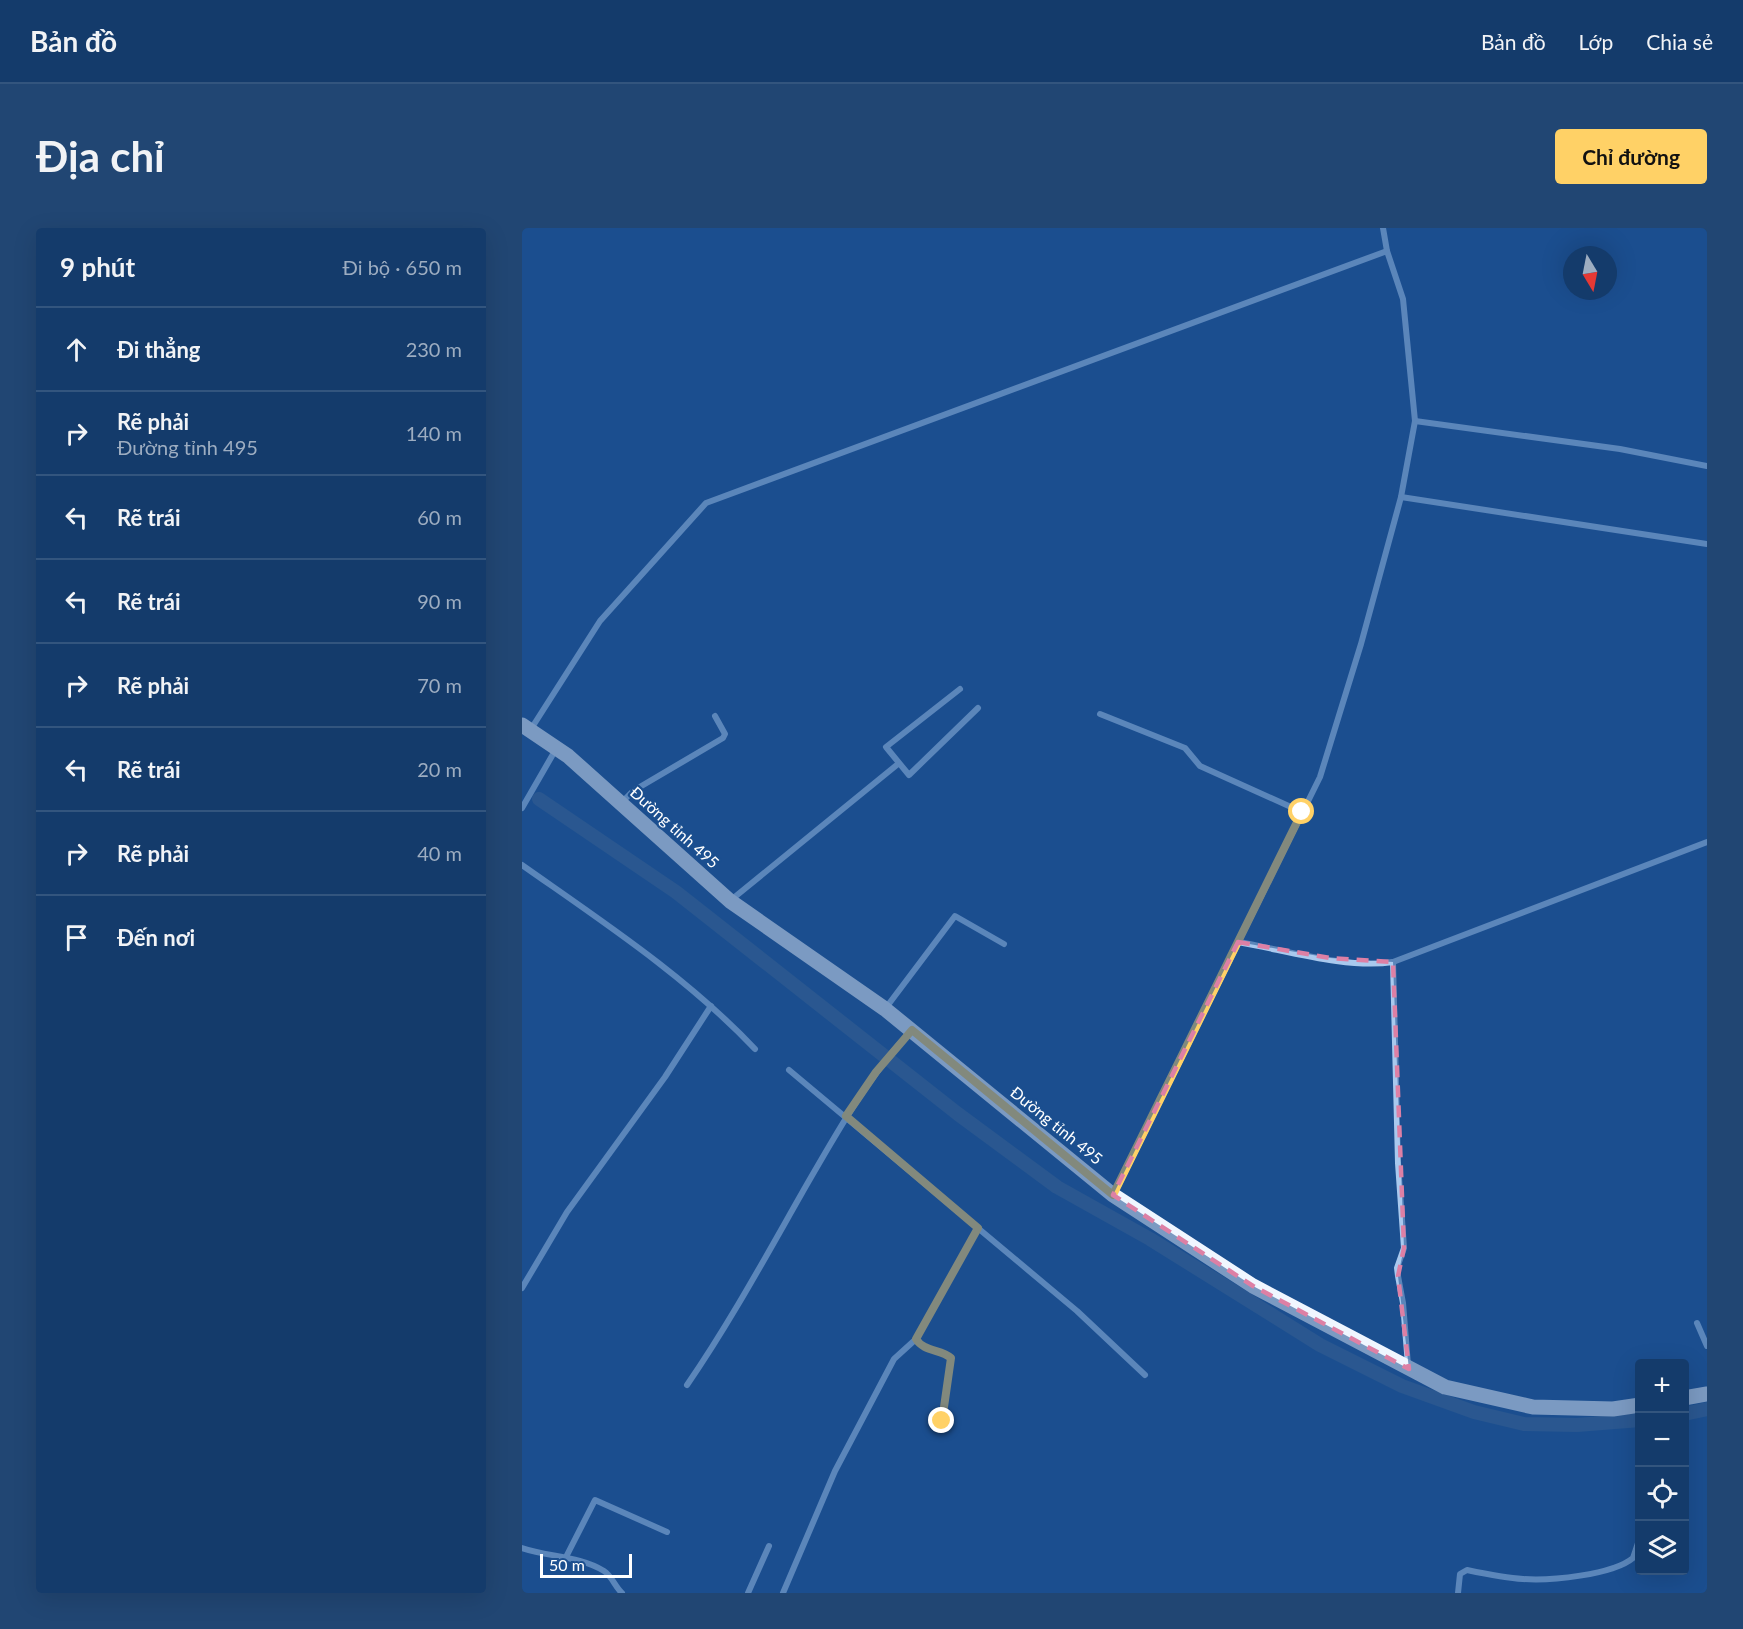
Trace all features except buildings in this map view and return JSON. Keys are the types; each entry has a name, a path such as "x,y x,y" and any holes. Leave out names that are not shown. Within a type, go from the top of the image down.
{"main road":[{"name":"Đường tỉnh 495","path":"526,728 556,748 621,803 730,901 885,1009 1113,1195 1253,1286 1446,1387 1533,1407 1613,1409 1635,1406"},
{"path":"1689,1397 1707,1394"}],"street":[{"path":"1113,1195 1320,777 1361,644 1401,497 1415,420 1403,299 1387,250 1383,228"},
{"path":"526,728 600,621 706,503 1387,250"},
{"path":"1415,420 1620,449 1707,466"},
{"path":"1401,497 1707,544"},
{"path":"960,689 886,747 898,764 909,775 978,708"},
{"path":"1100,714 1185,748 1200,766 1302,812"},
{"path":"621,803 633,792 723,738 725,734 715,716"},
{"path":"522,808 556,748"},
{"path":"730,901 898,764"},
{"path":"1238,942 1330,958 1379,964 1393,962 1707,842"},
{"path":"522,865 634,944 711,1006 755,1049"},
{"path":"885,1009 955,916 1004,944"},
{"path":"1393,962 1398,1163 1404,1248 1397,1268 1403,1303 1409,1369"},
{"path":"522,1288 567,1212 665,1077 711,1006"},
{"path":"687,1385 768,1253 846,1116 894,1048 912,1030"},
{"path":"789,1070 1077,1311 1145,1375"},
{"path":"783,1593 835,1471 894,1359 916,1339 978,1228"},
{"path":"1697,1323 1707,1346"},
{"path":"916,1339 919,1344 951,1358 942,1421"},
{"path":"566,1557 595,1500 667,1532"},
{"path":"748,1593 769,1546"},
{"path":"522,1548 544,1556 566,1557 604,1572 622,1593"},
{"path":"1458,1593 1460,1574 1467,1570 1532,1579 1617,1567 1633,1558 1635,1552"}],"highlighted area":[{"path":"1238,942 1330,958 1393,962 1404,1248 1398,1276 1409,1369 1253,1286 1113,1195"}],"waterway":[{"path":"539,799 676,892 958,1114 1057,1187 1150,1239 1320,1345 1402,1386 1474,1412 1524,1424 1577,1425 1635,1420"},
{"path":"1689,1413 1707,1409"}],"route":[{"path":"942,1421 949,1389 951,1358 947,1354 937,1353 919,1344 916,1339 978,1228 846,1116 894,1048 912,1030 1113,1195 1302,812"}]}
